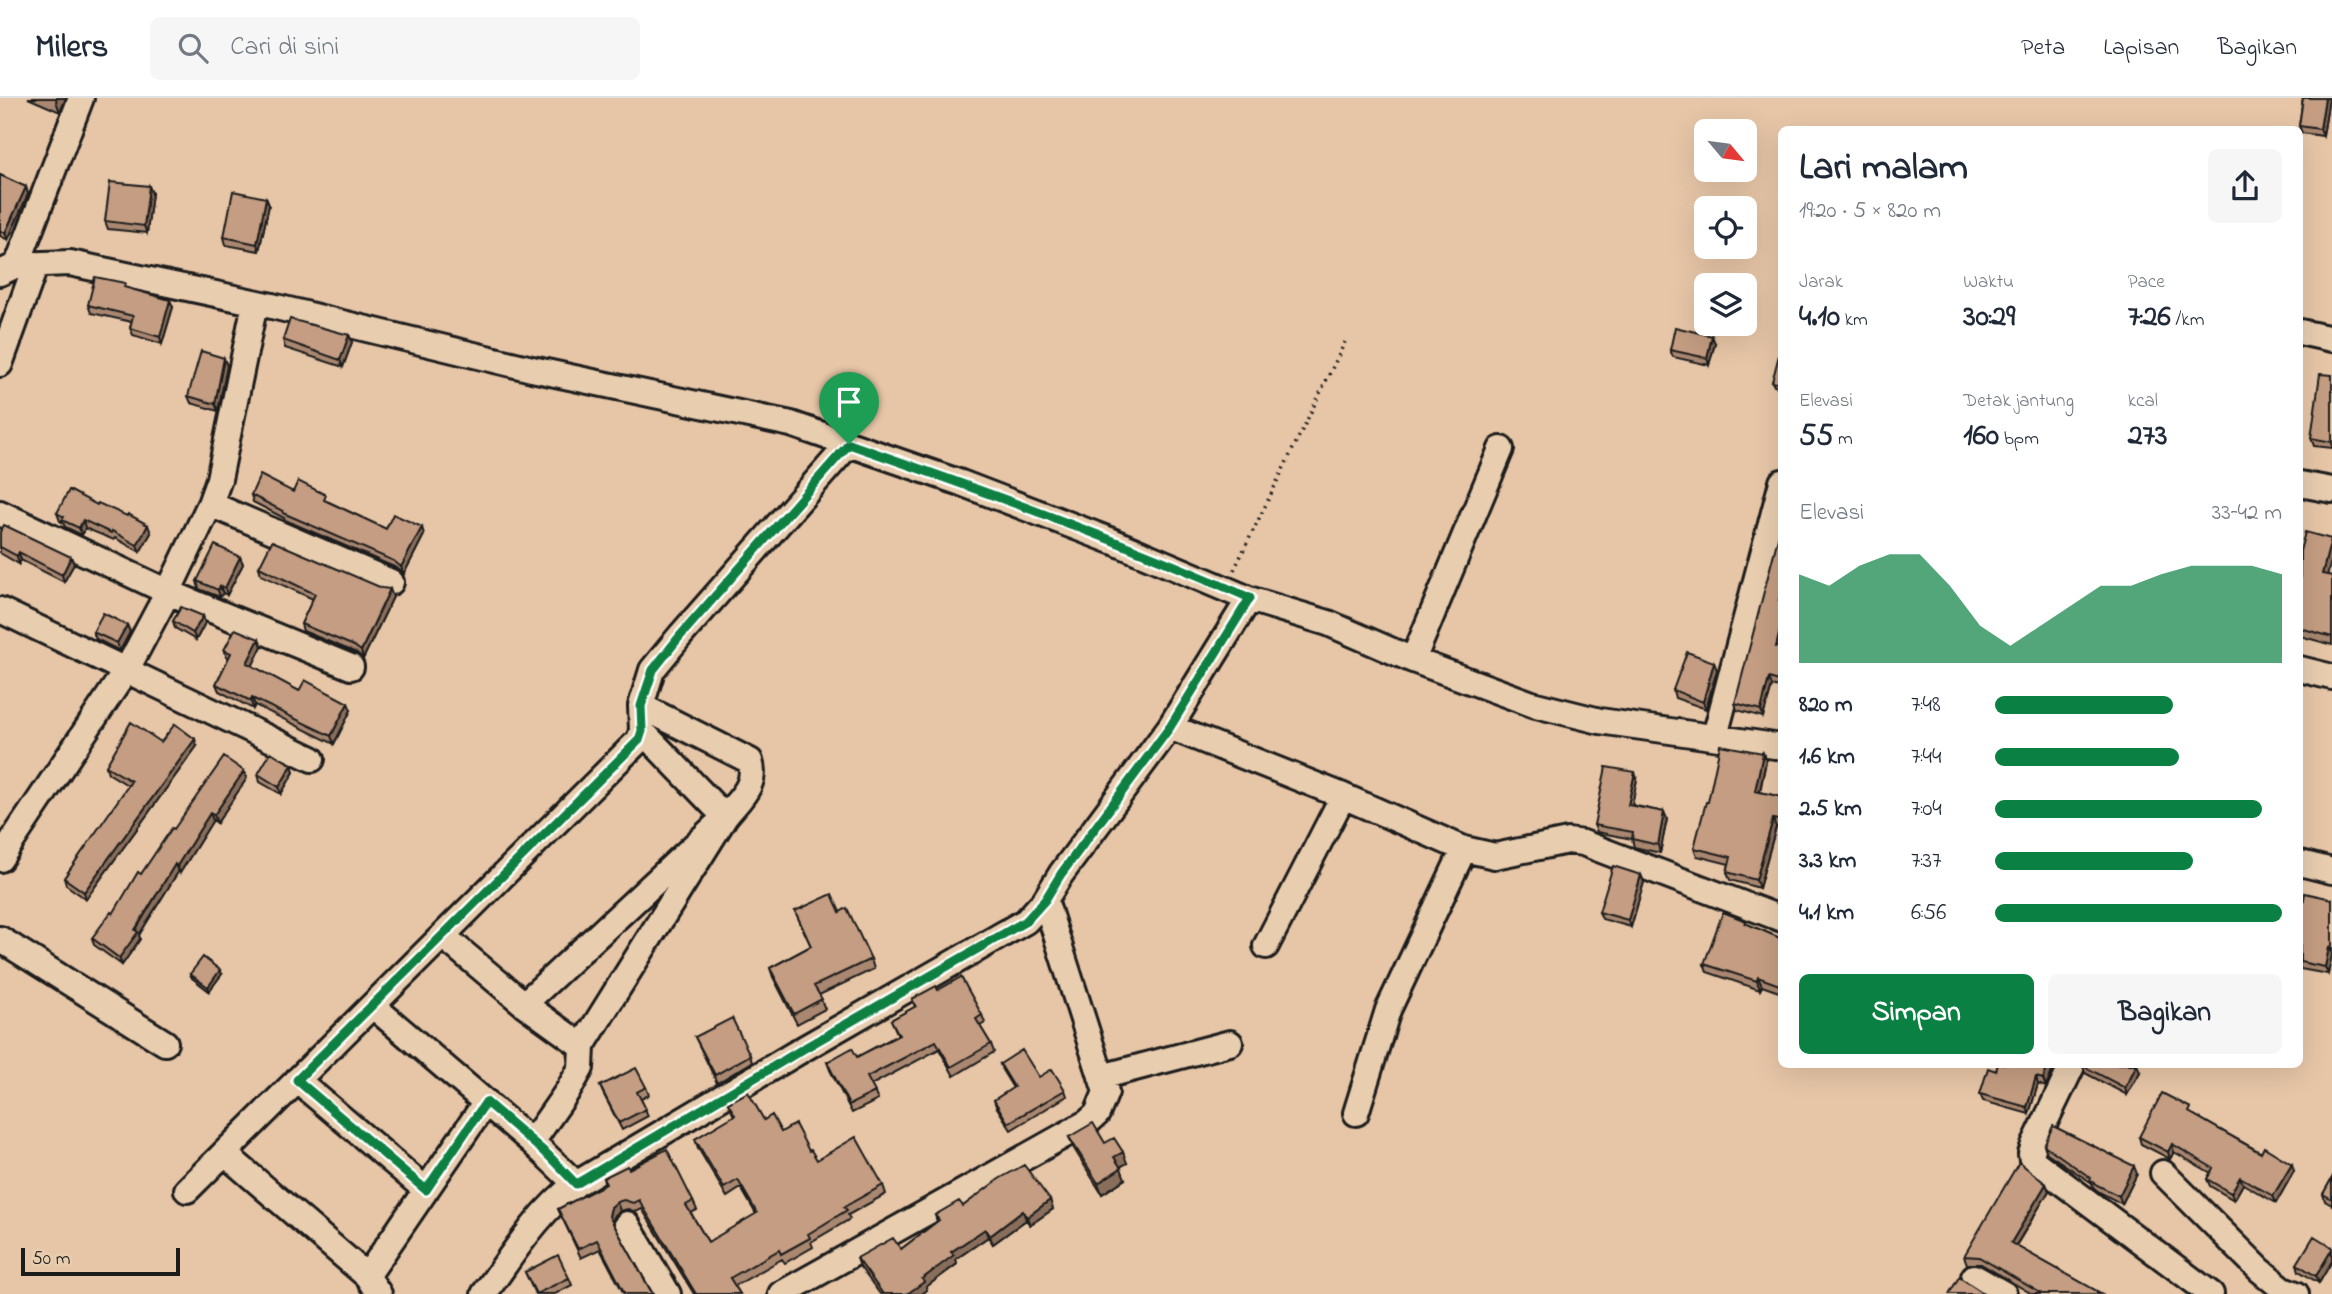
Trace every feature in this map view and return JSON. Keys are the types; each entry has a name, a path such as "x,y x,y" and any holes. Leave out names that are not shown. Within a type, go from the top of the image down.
{"street":[{"path":"0,365 18,268 81,98"},
{"path":"18,268 70,263 255,303 532,369 791,424 986,492 1250,598 1328,624 1413,660 1546,708 1600,721 1778,746"},
{"path":"0,859 127,669 210,504 219,479 255,303"},
{"path":"2303,333 2332,340"},
{"path":"187,1190 639,740 642,731 641,706 653,670 849,444"},
{"path":"1413,660 1501,449"},
{"path":"2303,485 2332,490"},
{"path":"1715,736 1778,497"},
{"path":"210,504 391,582"},
{"path":"0,513 168,592 351,667"},
{"path":"484,1294 555,1199 576,1184 1026,921 1045,900 1061,874 1170,727 1250,598"},
{"path":"0,610 312,759"},
{"path":"2303,670 2332,677"},
{"path":"532,1142 581,1068 582,1046 725,817 750,786 754,773 750,761 641,706"},
{"path":"1170,727 1343,796 1464,849 1495,856 1568,841 1583,843 1778,917"},
{"path":"642,731 725,817"},
{"path":"1266,946 1343,796"},
{"path":"524,1004 725,817"},
{"path":"1356,1112 1388,1010 1464,849"},
{"path":"2303,864 2332,871"},
{"path":"781,1294 1097,1114 1105,1100 1106,1092 1045,900"},
{"path":"443,936 524,1004 582,1046"},
{"path":"0,939 165,1043"},
{"path":"373,1006 532,1142 576,1184"},
{"path":"1101,1077 1230,1043"},
{"path":"2071,1068 2034,1146 2032,1160 2211,1294"},
{"path":"297,1080 426,1190"},
{"path":"224,1153 373,1285 426,1190 486,1102"},
{"path":"2163,1173 2251,1262 2283,1289 2296,1294"},
{"path":"627,1224 668,1294"},
{"path":"1974,1277 2004,1294"}],"path":[{"path":"1226,588 1345,342"}],"building":[{"path":"2303,98 2325,98 2320,129 2299,126"},
{"path":"0,175 26,187 5,233 0,230"},
{"path":"110,182 149,186 144,226 105,221"},
{"path":"233,191 266,198 257,244 224,237"},
{"path":"95,277 125,283 124,287 170,300 160,337 130,328 133,316 88,305"},
{"path":"290,319 349,335 340,360 283,340"},
{"path":"1675,327 1694,332 1694,336 1712,336 1707,358 1670,350"},
{"path":"201,351 224,358 215,404 188,396"},
{"path":"1778,359 1778,383 1772,382"},
{"path":"2320,374 2332,375 2332,442 2311,438"},
{"path":"260,475 293,492 298,481 326,495 324,500 386,529 393,514 422,527 401,567 394,561 283,513 251,495"},
{"path":"69,490 97,505 98,503 127,516 128,514 148,525 137,545 112,531 111,533 83,520 79,528 62,520 64,517 57,513"},
{"path":"4,525 71,557 62,575 19,552 17,556 0,547 0,532"},
{"path":"2305,532 2331,539 2322,574 2332,576 2332,637 2303,629"},
{"path":"1778,538 1778,681 1769,678 1761,710 1735,703"},
{"path":"272,541 390,589 361,651 301,624 315,594 259,567"},
{"path":"215,545 240,557 225,588 220,586 218,590 197,581"},
{"path":"181,607 203,616 193,633 173,621"},
{"path":"103,613 127,625 117,643 93,632"},
{"path":"235,629 259,639 247,663 299,691 305,680 348,703 331,736 216,684 231,653 224,650"},
{"path":"1687,652 1714,662 1703,702 1673,690"},
{"path":"131,722 161,742 175,724 195,739 84,892 64,878 131,781 106,766"},
{"path":"1720,745 1763,753 1755,791 1778,796 1778,820 1773,819 1756,880 1727,872 1731,857 1694,848 1708,802"},
{"path":"271,752 292,765 279,787 258,774"},
{"path":"224,757 244,771 214,815 210,813 177,866 175,864 135,930 138,932 119,958 92,938 111,912 113,914 138,872 141,874"},
{"path":"1606,767 1635,772 1628,805 1664,812 1658,845 1632,839 1633,832 1594,825"},
{"path":"1613,866 1641,875 1628,920 1599,912"},
{"path":"2305,893 2332,899 2332,948 2329,947 2325,967 2303,963"},
{"path":"832,894 840,912 847,908 871,959 814,986 822,999 794,1014 770,968 811,946 795,911"},
{"path":"1723,912 1778,937 1778,984 1758,977 1757,981 1704,964"},
{"path":"203,957 220,970 208,987 190,974"},
{"path":"961,977 982,1015 976,1019 991,1044 951,1067 936,1041 867,1077 875,1092 849,1105 827,1062 852,1048 857,1057 899,1035 891,1020 916,1006 912,999 936,986 938,990"},
{"path":"732,1018 750,1055 715,1075 695,1037"},
{"path":"1022,1050 1039,1077 1052,1069 1065,1090 1008,1123 994,1100 1014,1087 1000,1064"},
{"path":"636,1068 646,1087 637,1092 646,1109 619,1123 600,1086"},
{"path":"1988,1068 1996,1071 1997,1068 2047,1068 2043,1079 2036,1077 2027,1107 1980,1094"},
{"path":"2087,1068 2135,1068 2125,1088"},
{"path":"748,1092 764,1120 772,1115 781,1132 795,1124 809,1151 811,1150 817,1160 856,1137 883,1185 844,1207 847,1210 808,1234 810,1238 781,1254 779,1250 730,1278 740,1294 696,1294 639,1200 633,1203 624,1200 617,1202 611,1207 609,1216 654,1294 625,1294 597,1240 578,1249 558,1209 606,1184 603,1178 627,1166 629,1169 667,1149 693,1201 686,1205 708,1242 757,1213 738,1180 724,1188 695,1139 735,1115 728,1103"},
{"path":"2162,1093 2191,1108 2189,1112 2261,1153 2264,1147 2292,1164 2273,1196 2240,1177 2231,1193 2207,1179 2213,1168 2172,1144 2168,1152 2139,1137"},
{"path":"1093,1123 1105,1143 1114,1138 1123,1152 1114,1157 1121,1168 1098,1183 1069,1137"},
{"path":"2053,1126 2134,1166 2119,1196 2097,1185 2044,1145"},
{"path":"2019,1162 2046,1184 2011,1243 2102,1294 2042,1294 1979,1257 1964,1256"},
{"path":"1024,1165 1050,1200 1027,1217 1023,1211 990,1236 985,1229 951,1252 954,1255 907,1294 883,1294 857,1258 893,1238 901,1249 939,1220 935,1215 959,1201 963,1206 999,1179"},
{"path":"2332,1178 2332,1199 2323,1194"},
{"path":"2314,1236 2332,1247 2316,1276 2297,1264"},
{"path":"558,1255 569,1278 536,1294 525,1272"},
{"path":"1959,1277 1985,1294 1949,1294"}],"route":[{"path":"849,444 961,483 1250,598 1170,727 1061,874 1045,900 1026,921 576,1184 549,1156 486,1102 426,1190 297,1080 639,740 642,731 641,706 653,670 849,444"}]}
